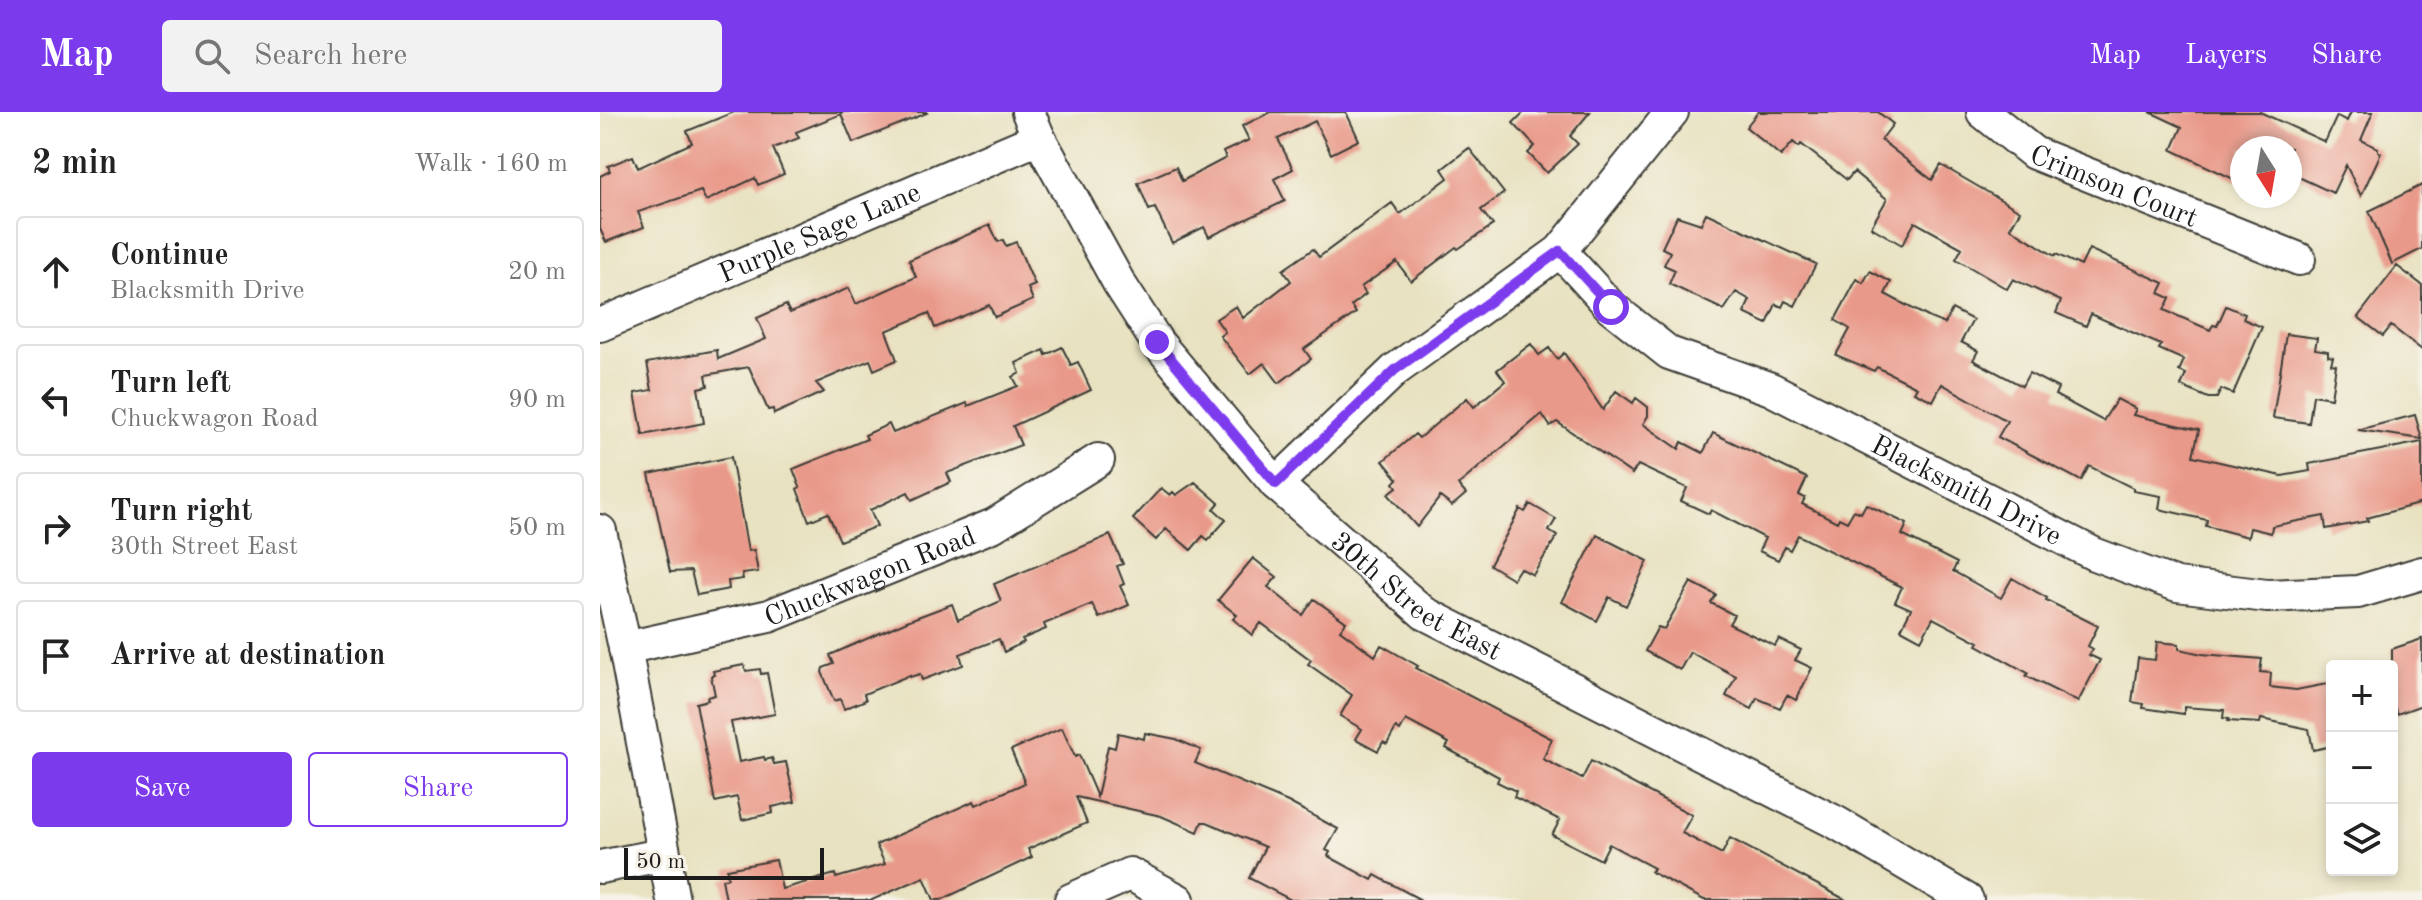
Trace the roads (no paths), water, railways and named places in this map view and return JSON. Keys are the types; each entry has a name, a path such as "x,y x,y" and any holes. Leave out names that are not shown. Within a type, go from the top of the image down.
{"street":[{"path":"1276,484 1395,370 1560,251 1672,112"},
{"name":"Crimson Court","path":"1983,112 2034,153 2299,259"},
{"name":"Purple Sage Lane","path":"600,325 1034,125"},
{"name":"30th Street East","path":"1034,125 1119,283 1157,342 1276,484 1424,613 1837,823 1967,900"},
{"name":"Blacksmith Drive","path":"1560,251 1611,307 1669,353 1771,389 2108,559 2177,585 2267,596 2358,592 2422,573"},
{"name":"Chuckwagon Road","path":"625,648 769,616 994,525 1098,460"},
{"path":"600,531 673,900"},
{"path":"600,867 662,855"},
{"path":"1071,900 1130,874 1178,900"}]}
